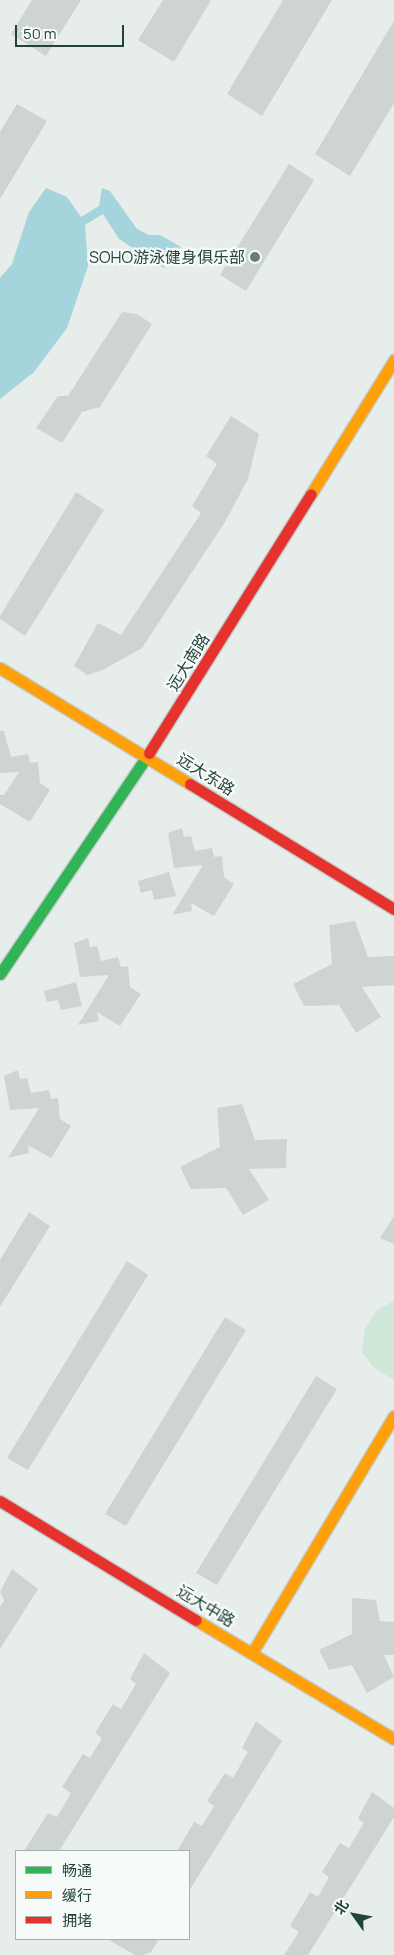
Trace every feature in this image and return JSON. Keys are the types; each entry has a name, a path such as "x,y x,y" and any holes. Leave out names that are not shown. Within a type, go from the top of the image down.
{"street":[{"name":"远大南路","path":"0,974 147,757 394,360"},
{"name":"远大东路","path":"0,668 394,909"},
{"path":"252,1653 394,1416"},
{"name":"远大中路","path":"0,1501 394,1739"}],"green space":[{"path":"394,1301 394,1380 374,1368 362,1352 365,1329 377,1310"}],"water":[{"path":"46,188 67,197 81,217 99,206 102,188 110,191 137,229 149,235 160,235 181,247 164,268 119,239 103,214 85,225 88,266 67,328 34,372 0,399 0,278 12,264 29,212"}],"building":[{"path":"32,0 81,0 46,56 11,34"},
{"path":"163,0 211,0 174,62 138,40"},
{"path":"283,0 332,0 262,116 227,94"},
{"path":"394,21 394,103 350,176 315,154"},
{"path":"17,104 47,121 0,199 0,132"},
{"path":"289,164 314,180 246,291 220,275"},
{"path":"122,312 137,314 152,324 100,407 82,412 62,443 36,428 58,396 68,396"},
{"path":"231,416 259,434 248,479 225,522 142,648 103,670 87,675 74,666 98,623 121,635 201,513 192,506 217,464 206,456"},
{"path":"76,492 104,510 25,636 0,619 0,616"},
{"path":"0,731 4,731 11,757 28,754 30,763 38,762 40,783 50,790 30,822 0,804 0,795 4,795 19,772 0,773"},
{"path":"182,828 184,837 191,836 195,851 212,848 214,857 222,856 224,877 234,884 214,916 191,903 192,911 172,915 203,865 174,868 168,833"},
{"path":"169,872 176,896 154,900 152,890 141,893 138,881"},
{"path":"355,921 368,957 394,956 394,985 362,987 381,1017 356,1033 339,1005 304,1006 293,984 332,964 329,925"},
{"path":"88,938 90,947 97,946 101,961 118,957 121,967 128,966 130,987 141,994 120,1026 97,1012 99,1021 78,1025 109,975 80,977 74,943"},
{"path":"76,982 82,1006 61,1010 58,1000 47,1002 44,991"},
{"path":"18,1070 20,1079 27,1078 31,1093 49,1090 51,1099 58,1098 60,1119 71,1126 51,1158 28,1145 29,1153 8,1158 39,1108 10,1110 4,1076"},
{"path":"242,1104 255,1140 287,1139 286,1168 249,1169 269,1200 243,1215 226,1188 191,1189 180,1167 220,1147 217,1108"},
{"path":"29,1212 50,1226 0,1307 0,1260"},
{"path":"394,1216 394,1244 380,1238"},
{"path":"127,1261 148,1275 28,1470 7,1458"},
{"path":"225,1317 246,1330 126,1526 105,1514"},
{"path":"316,1376 337,1389 217,1585 196,1573"},
{"path":"12,1569 38,1589 0,1649 0,1607 4,1600 0,1592"},
{"path":"352,1598 376,1600 380,1621 394,1622 394,1655 384,1655 394,1677 367,1693 352,1665 329,1670 319,1650 352,1634"},
{"path":"144,1653 170,1673 60,1850 25,1850 48,1813 57,1817 71,1793 62,1787 83,1754 90,1758 102,1738 95,1733 113,1704 121,1709 136,1684 130,1679"},
{"path":"256,1721 282,1741 190,1889 190,1850 178,1850 194,1822 202,1826 214,1806 207,1801 225,1773 233,1778 248,1752 242,1748"},
{"path":"372,1792 394,1808 394,1817 308,1955 284,1955 299,1932 290,1926 310,1892 318,1897 329,1877 322,1872 340,1843 349,1848 364,1823 358,1818"},
{"path":"109,1940 158,1940 151,1952 135,1955"}],"traffic: fast":[{"path":"0,974 149,753"}],"traffic: slow":[{"path":"311,494 394,360"},
{"path":"0,668 190,784"},
{"path":"252,1653 394,1416"},
{"path":"196,1620 394,1739"}],"traffic: jam":[{"path":"149,753 311,494"},
{"path":"190,784 394,909"},
{"path":"0,1501 196,1620"}],"place":[{"name":"SOHO游泳健身俱乐部","path":"255,257"}]}
